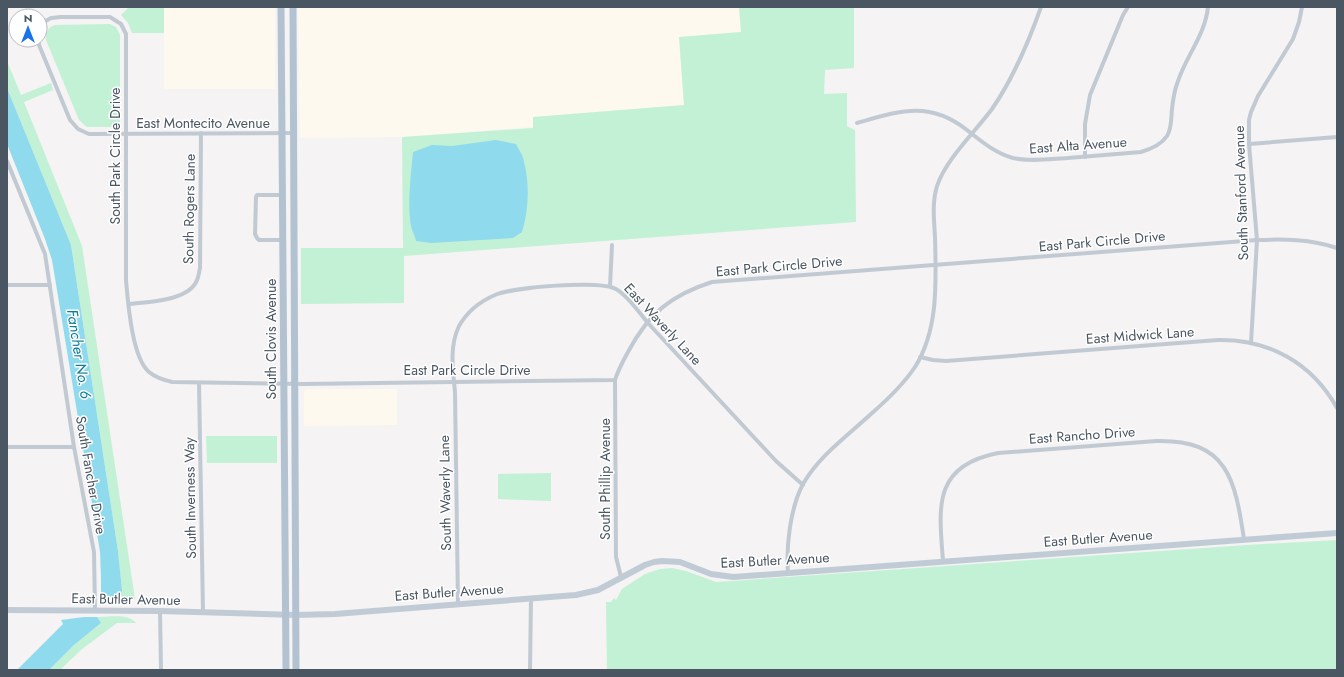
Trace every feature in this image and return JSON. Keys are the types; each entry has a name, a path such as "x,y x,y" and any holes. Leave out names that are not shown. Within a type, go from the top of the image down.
{"main road":[{"name":"South Clovis Avenue","path":"281,7 286,670"},
{"name":"South Clovis Avenue","path":"293,7 296,670"}],"street":[{"path":"788,573 788,543 792,518 796,501 803,485 824,458 892,395 910,374 920,357 932,321 936,292 934,198 937,185 949,163 1006,88 1013,75 1041,7"},
{"path":"1085,156 1085,124 1090,95 1123,15 1128,7"},
{"name":"East Alta Avenue","path":"857,124 893,113 918,110 947,117 956,121 996,151 1013,158 1032,160 1141,152 1151,149 1160,144 1167,136 1170,128 1177,83 1201,35 1205,25 1208,7"},
{"name":"South Stanford Avenue","path":"1251,343 1257,240 1249,144 1249,120 1254,103 1293,39 1302,7"},
{"name":"South Park Circle Drive","path":"48,20 62,17 110,17 121,24 126,34 126,280 137,350 142,363 149,372"},
{"name":"South Park Circle Drive","path":"40,48 70,120 78,129 89,134"},
{"name":"South Rogers Lane","path":"129,304 165,300 178,296 189,290 197,281 200,268 201,133"},
{"name":"East Montecito Avenue","path":"89,134 293,133"},
{"path":"1249,144 1337,137"},
{"name":"South Fancher Drive","path":"7,161 45,254 74,447 94,552 95,610"},
{"path":"283,195 257,195 255,234 256,238 259,240 283,240"},
{"name":"East Park Circle Drive","path":"149,372 162,380 199,383 295,384 615,380 635,339 647,322 661,308 683,293 712,282 936,266 1257,240 1302,240 1337,248"},
{"path":"610,286 612,245"},
{"name":"East Waverly Lane","path":"453,382 452,356 459,326 469,312 485,300 496,294 522,288 595,284 610,286 622,294 776,461 803,485"},
{"path":"7,285 50,285"},
{"name":"East Midwick Lane","path":"920,357 946,361 1218,340 1235,340 1262,346 1284,355 1306,369 1325,387 1337,408"},
{"name":"South Phillip Avenue","path":"615,380 616,557 621,577"},
{"name":"South Waverly Lane","path":"453,382 455,400 458,604"},
{"name":"South Inverness Way","path":"199,383 203,612"},
{"name":"East Rancho Drive","path":"943,561 940,518 941,502 945,488 958,471 966,464 998,453 1141,442 1172,440 1183,442 1203,449 1218,460 1224,467 1235,491 1244,539"},
{"path":"7,447 74,447"},
{"name":"East Butler Avenue","path":"7,610 160,611 296,615 335,614 585,593 604,587 621,577 654,562 662,561 680,562 723,577 1337,533"},
{"path":"531,598 531,670"},
{"path":"160,611 161,670"}],"shaded area":[{"path":"164,7 275,7 275,89 164,89"},
{"path":"298,7 739,7 741,32 679,37 684,105 534,117 534,127 402,137 300,138"},
{"path":"306,389 397,389 397,425 304,426 304,392"}],"green space":[{"path":"129,7 164,7 164,33 132,33 128,23 121,15"},
{"path":"739,7 854,7 854,68 825,70 824,94 847,93 847,126 855,130 856,222 404,256 404,303 301,304 301,248 403,248 402,137 533,128 533,117 684,105 679,37 741,32"},
{"path":"110,24 116,27 120,35 120,123 116,127 87,127 79,120 48,45 48,31 55,25"},
{"path":"7,61 21,95 51,83 53,90 24,102 82,246 135,599 129,600 128,602 121,602 122,590 118,551 71,245 7,88"},
{"path":"206,436 277,436 277,463 207,463"},
{"path":"551,473 551,501 498,499 498,474"},
{"path":"1337,540 1337,670 607,670 606,602 611,602 614,598 616,600 622,589 645,574 660,569 672,568 686,571 716,582"},
{"path":"97,617 123,617 133,620 136,623 117,623 82,649 60,670 49,670 74,645 101,623"}],"water":[{"name":"Fancher No. 6","path":"7,88 71,245 118,551 122,590 121,602 105,603 101,597 100,552 52,260 7,144"},
{"path":"496,140 516,144 522,156 527,176 528,195 522,232 513,238 431,243 416,241 411,226 409,209 413,152 432,145 452,146"},
{"path":"97,617 101,623 74,645 49,670 17,670 63,624 61,620"}]}
